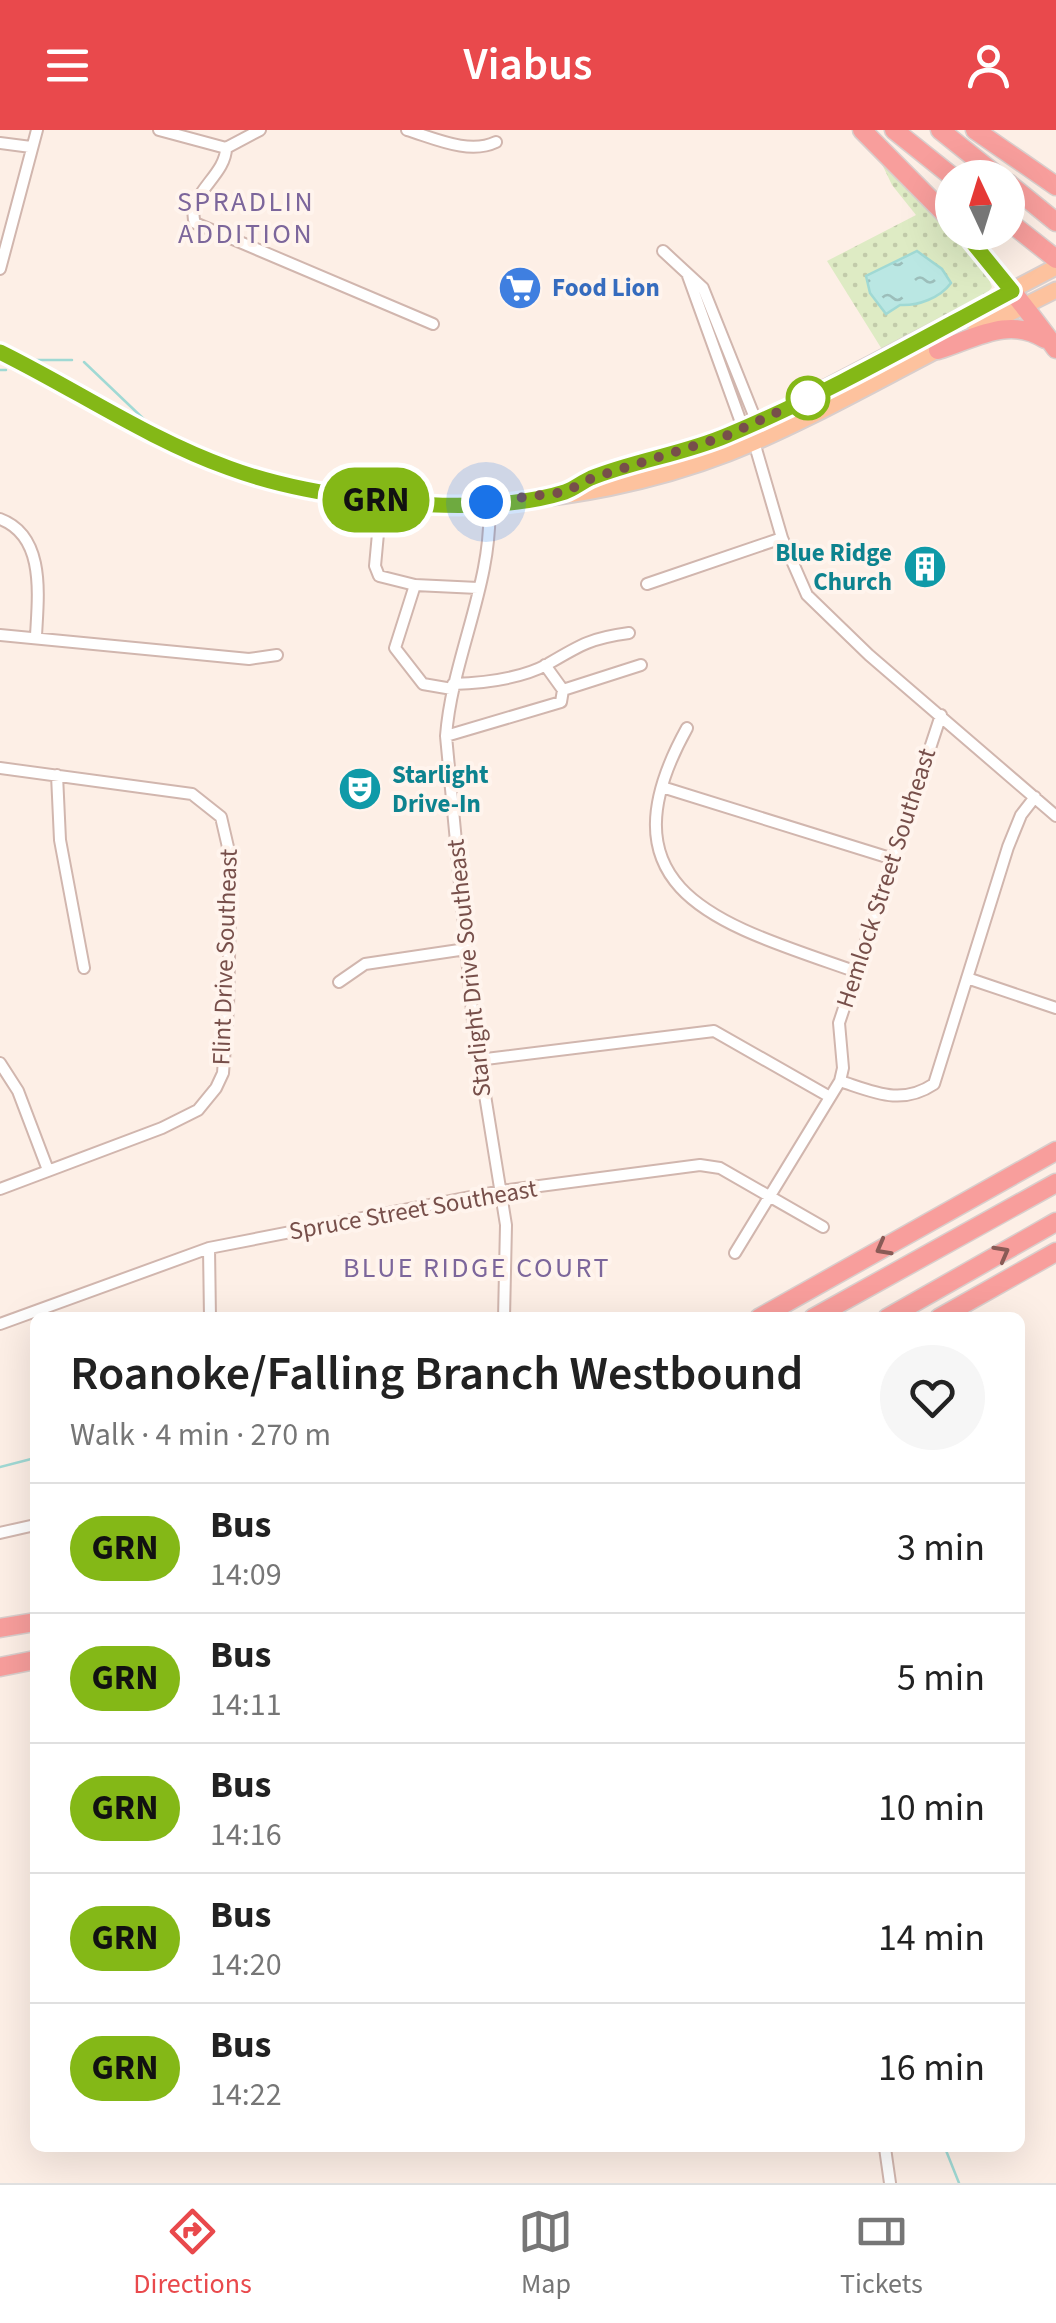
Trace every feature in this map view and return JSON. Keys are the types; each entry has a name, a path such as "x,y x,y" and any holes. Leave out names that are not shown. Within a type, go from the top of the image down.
{"highway":[{"path":"862,130 935,203"},
{"path":"894,130 935,163"},
{"path":"940,130 978,160"},
{"path":"976,130 1056,186"},
{"path":"1025,197 1056,222"},
{"path":"1025,236 1051,258"},
{"path":"979,250 1027,304 1054,346"},
{"path":"938,350 1000,328 1018,326 1054,346"},
{"path":"771,1312 1056,1151"},
{"path":"825,1312 1056,1183"},
{"path":"898,1312 1056,1222"},
{"path":"950,1312 1056,1252"},
{"path":"0,1628 30,1623"},
{"path":"0,1666 30,1661"}],"main road":[{"path":"751,431 1012,291 1051,258"},
{"path":"0,352 209,461 312,491 381,501 489,502 565,492 592,478 751,431 938,350 1056,290"}],"street":[{"path":"0,269 37,130"},
{"path":"159,130 226,148 260,130"},
{"path":"407,130 468,147 496,142"},
{"path":"0,143 32,148"},
{"path":"226,148 226,158 194,205 195,223 434,324"},
{"path":"663,250 703,288 798,579 819,609 1056,816"},
{"path":"381,501 375,566 379,576 415,585 478,588"},
{"name":"Starlight Drive Southeast","path":"489,502 487,547 453,687 446,736 478,1060 506,1225 504,1312"},
{"path":"0,519 24,534 32,550 36,636"},
{"path":"646,584 782,538"},
{"path":"415,585 395,648 424,684 453,687 484,683 546,665 570,646 629,633"},
{"path":"0,635 249,659 276,654"},
{"path":"446,736 561,702 563,690 546,665"},
{"path":"563,690 641,665"},
{"name":"Hemlock Street Southeast","path":"840,1081 843,1068 838,1023 890,858 941,716"},
{"path":"688,728 654,809 657,852 698,903 738,930 854,971"},
{"name":"Flint Drive Southeast","path":"0,768 167,787 192,794 222,817 231,860 223,1074 198,1110 0,1189"},
{"path":"57,775 60,840 84,968"},
{"path":"662,786 890,858"},
{"path":"735,1253 840,1081 894,1098 916,1096 934,1084 1020,815 1034,797"},
{"path":"339,982 365,964 466,949"},
{"path":"966,978 1056,1008"},
{"path":"478,1060 714,1031 830,1097"},
{"path":"0,1063 18,1091 48,1170"},
{"name":"Spruce Street Southeast","path":"33,1312 209,1248 501,1191 700,1165 720,1168 822,1227"},
{"path":"209,1248 210,1312"},
{"name":"Spruce Street Southeast","path":"0,1324 30,1313"},
{"path":"0,1533 30,1527"},
{"path":"886,2152 890,2183"}],"green space":[{"path":"880,160 935,211 935,250 971,250 992,287 985,296 883,351 827,261 916,215 892,185"}],"water":[{"path":"917,251 942,269 951,283 928,300 900,305 886,314 870,293 866,276"}],"waterway":[{"path":"36,360 72,360"},
{"path":"84,362 150,425"},
{"path":"0,370 6,370"},
{"path":"0,1467 30,1459"},
{"path":"947,2152 959,2183"}],"bus line":[{"name":"GRN","path":"0,352 166,442 257,477 324,494 381,501 460,504 528,498 565,492 592,478 726,436 844,380 1012,291 978,250"}],"place":[{"name":"Food Lion","path":"520,288"},
{"name":"Blue Ridge Church","path":"925,567"},
{"name":"Starlight Drive-In","path":"360,789"}],"district":[{"name":"SPRADLIN ADDITION","path":"246,218"},
{"name":"BLUE RIDGE COURT","path":"477,1268"}],"route":[{"path":"486,502 565,492 592,478 726,436 808,398"}]}
